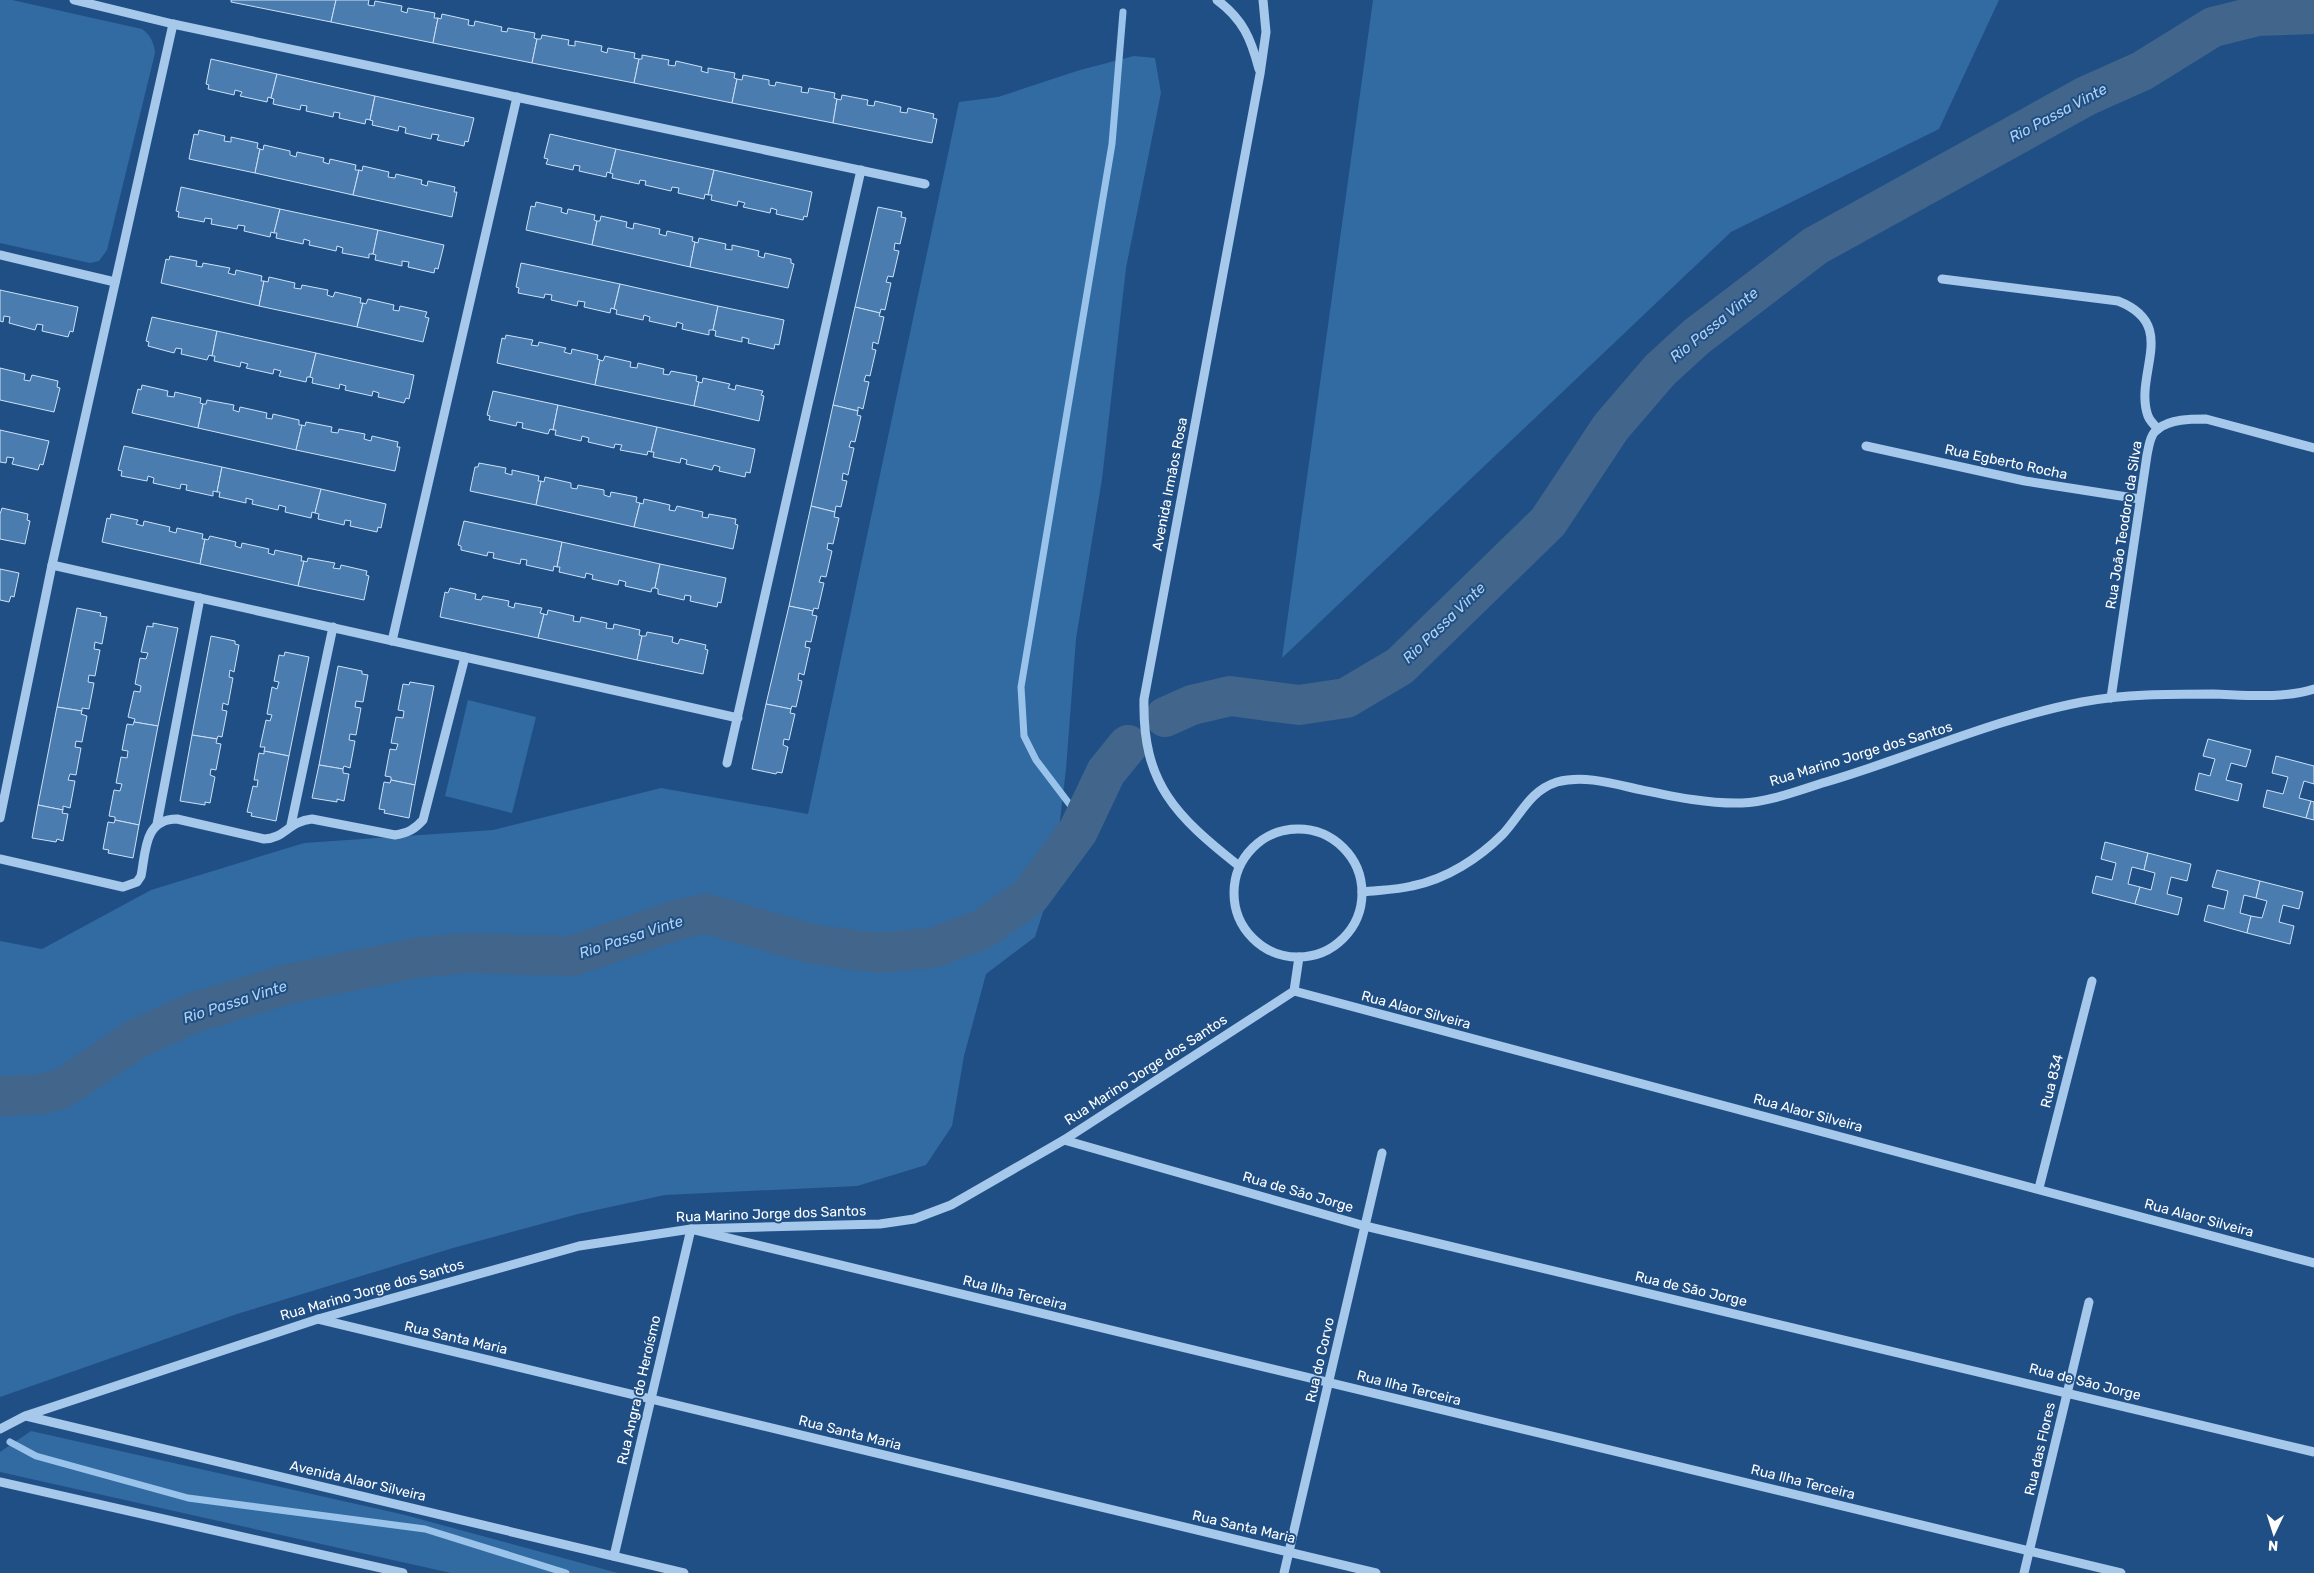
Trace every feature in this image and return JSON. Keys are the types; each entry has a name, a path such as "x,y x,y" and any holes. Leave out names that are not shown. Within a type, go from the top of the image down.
{"street":[{"path":"74,0 173,24 925,184"},
{"path":"1217,0 1242,25 1252,42 1260,74"},
{"name":"Avenida Irmãos Rosa","path":"1239,866 1192,828 1167,797 1150,760 1145,740 1144,706 1260,74 1266,32 1263,0"},
{"path":"0,818 52,565 173,24"},
{"path":"392,640 517,97"},
{"path":"727,763 861,170"},
{"path":"0,255 115,282"},
{"path":"1942,279 2118,301 2133,307 2143,316 2150,330 2151,345 2146,402 2148,418 2158,429"},
{"name":"Rua João Teodoro da Silva","path":"2111,698 2147,455 2151,438 2158,429 2190,419 2206,419 2314,448"},
{"name":"Rua Egberto Rocha","path":"1866,446 2025,481 2140,499"},
{"path":"52,565 738,718"},
{"path":"157,824 200,598"},
{"path":"291,825 333,627"},
{"path":"0,859 116,886 130,886 138,882 141,876 150,832 157,824 167,819 177,819 272,839 300,820 312,819 395,835 406,834 416,828 423,820 465,657"},
{"name":"Rua Marino Jorge dos Santos","path":"1362,892 1413,886 1444,876 1479,856 1505,831 1522,808 1538,792 1556,783 1581,779 1677,797 1715,802 1745,803 1844,777 2034,713 2111,698 2172,694 2278,695 2314,689"},
{"path":"1304,829 1329,837 1349,854 1360,878 1362,892 1358,916 1344,937 1324,952 1299,957 1274,952 1252,938 1238,917 1234,898 1235,878 1239,866 1255,845 1266,837 1284,830 1304,829"},
{"path":"1294,991 1299,957"},
{"name":"Rua 834","path":"2040,1188 2092,981"},
{"name":"Rua Marino Jorge dos Santos","path":"0,1429 25,1416 318,1319 579,1246 691,1229 880,1224 914,1219 951,1205 1064,1140 1294,991"},
{"name":"Rua Alaor Silveira","path":"1294,991 1601,1075 2040,1188 2314,1263"},
{"name":"Rua de São Jorge","path":"1064,1140 1365,1226 2314,1452"},
{"name":"Rua do Corvo","path":"1284,1573 1382,1153"},
{"name":"Rua Ilha Terceira","path":"691,1229 2121,1573"},
{"name":"Rua Angra do Heroísmo","path":"614,1556 691,1229"},
{"name":"Rua das Flores","path":"2024,1573 2089,1302"},
{"name":"Rua Santa Maria","path":"318,1319 1376,1573"},
{"name":"Avenida Alaor Silveira","path":"25,1416 684,1573"},
{"path":"0,1482 403,1573"}],"shaded area":[{"path":"0,0 12,0 142,29 153,42 155,53 107,250 99,261 90,263 0,243"},
{"path":"1373,0 1999,0 1939,129 1731,232 1282,658"},
{"path":"1134,56 1155,58 1161,93 1126,268 1102,479 1076,639 1066,769 1053,881 1035,937 986,974 964,1056 952,1126 926,1165 857,1186 665,1195 578,1214 453,1248 237,1314 0,1397 0,941 42,949 151,890 304,843 493,830 661,788 808,814 959,102 998,97 1080,70"},
{"path":"468,700 536,717 512,813 445,796"},
{"path":"31,1431 405,1515 618,1573 451,1573 0,1472 0,1452"}],"building":[{"path":"231,0 336,0 331,22 231,2"},
{"path":"336,0 369,0 368,5 374,6 375,1 402,6 401,11 407,13 408,8 435,13 434,18 438,18 433,43 331,22"},
{"path":"442,14 469,20 468,25 474,26 475,21 502,27 501,31 507,32 508,28 535,33 534,38 537,39 532,63 433,43 438,18 441,19"},
{"path":"542,35 569,40 568,45 575,46 575,41 602,46 601,51 607,53 608,48 635,53 634,58 639,59 634,83 532,63 537,39 541,39"},
{"path":"642,55 669,60 668,65 675,66 676,61 702,67 701,71 708,73 708,68 735,73 734,78 737,79 732,103 634,83 639,59 642,59"},
{"path":"211,59 277,74 271,98 268,97 267,102 240,96 242,92 235,90 234,95 208,89 209,85 206,84"},
{"path":"277,74 375,96 370,120 366,119 365,124 339,118 340,113 334,112 333,117 306,111 307,106 301,105 300,110 273,104 274,99 271,98"},
{"path":"743,75 769,80 769,85 775,86 776,82 802,87 801,92 808,93 809,88 835,93 834,98 837,99 833,123 732,103 737,79 742,80"},
{"path":"842,95 868,100 867,105 874,106 875,101 901,107 900,112 907,113 908,108 934,114 933,118 937,119 932,143 833,123 837,99 841,100"},
{"path":"375,96 474,118 468,142 465,141 464,146 437,140 439,135 432,134 431,139 405,133 406,128 399,126 398,131 372,125 373,121 370,120"},
{"path":"199,130 225,136 224,141 231,142 231,137 258,143 257,148 260,149 255,173 189,159 194,134 198,135"},
{"path":"550,134 616,149 610,173 607,172 606,177 579,171 580,166 574,165 573,170 546,164 548,159 544,158"},
{"path":"264,145 290,151 290,155 296,157 297,152 324,158 323,162 329,164 330,159 356,165 355,170 359,170 353,195 255,173 260,149 263,150"},
{"path":"616,149 714,170 708,195 705,194 704,199 678,193 679,188 672,187 671,191 645,185 646,181 640,180 639,184 612,178 613,174 610,173"},
{"path":"363,166 389,172 388,177 395,178 396,174 422,180 421,184 427,186 428,181 455,187 454,192 457,192 452,217 353,195 359,170 362,171"},
{"path":"714,170 812,192 807,217 804,216 803,220 776,214 777,210 771,208 770,213 743,207 745,203 738,201 737,206 711,200 712,195 708,195"},
{"path":"181,187 280,209 274,233 271,232 270,237 244,231 245,226 238,225 237,229 211,224 212,219 205,218 204,222 178,217 179,212 176,211"},
{"path":"536,202 562,208 561,212 567,214 568,209 595,215 594,220 597,221 592,245 526,230 531,206 535,207"},
{"path":"878,207 902,212 901,217 906,218 900,244 895,243 894,250 899,251 893,277 888,276 886,282 891,283 885,310 881,309 880,313 855,307"},
{"path":"280,209 378,230 373,254 369,254 369,258 342,253 343,248 337,246 336,251 309,245 310,241 304,239 303,244 276,238 277,233 274,233"},
{"path":"601,216 627,222 626,227 633,229 634,223 660,229 659,234 666,236 667,231 693,237 692,241 695,242 690,267 592,245 597,221 600,221"},
{"path":"378,230 444,245 438,269 435,268 434,273 408,267 409,262 402,261 402,266 375,260 376,255 373,254"},
{"path":"699,238 726,244 725,249 732,250 732,245 759,251 758,256 764,258 765,253 791,259 791,263 794,264 788,288 690,267 695,242 698,243"},
{"path":"170,256 197,261 196,266 202,267 203,263 230,268 228,273 235,275 236,270 262,276 261,281 264,281 259,306 161,283 166,259 169,260"},
{"path":"521,263 620,284 614,309 611,308 610,313 584,307 585,302 578,301 577,306 551,300 552,295 545,294 544,298 518,293 519,288 516,287"},
{"path":"269,277 295,283 294,288 301,289 302,285 328,290 327,295 333,297 335,292 361,298 360,303 363,303 357,327 259,306 264,281 268,282"},
{"path":"620,284 718,306 713,330 709,330 709,335 682,329 683,324 677,322 676,327 649,321 650,317 644,315 643,320 616,314 617,310 614,309"},
{"path":"0,290 78,307 73,332 70,331 68,337 42,331 43,325 37,324 35,330 9,323 10,317 4,316 3,322 0,321"},
{"path":"368,299 394,305 393,310 399,311 400,306 427,312 425,317 429,318 423,342 357,327 363,303 366,304"},
{"path":"718,306 784,320 779,345 775,344 774,349 748,343 749,339 742,337 742,342 715,336 716,331 713,330"},
{"path":"855,307 880,313 879,316 884,317 878,344 873,342 872,349 876,350 870,376 866,375 864,381 869,382 863,409 858,407 858,411 833,405"},
{"path":"152,317 217,331 212,356 209,355 207,360 181,354 182,349 176,348 174,353 148,346 149,342 146,341"},
{"path":"217,331 316,353 310,377 307,377 306,382 279,376 281,371 274,369 273,374 246,368 248,364 241,362 240,367 214,361 215,356 212,356"},
{"path":"506,335 533,340 531,345 538,346 539,342 566,348 564,352 571,354 572,349 598,355 597,359 600,360 595,385 497,363 502,338 505,339"},
{"path":"316,353 414,375 409,399 406,398 404,403 378,397 379,393 373,391 372,396 345,390 346,386 340,384 339,389 312,383 313,378 310,377"},
{"path":"605,356 631,362 630,367 637,368 638,363 664,369 663,374 669,375 671,371 697,376 696,381 699,382 694,406 595,385 600,360 603,361"},
{"path":"0,368 25,374 24,380 30,381 32,375 58,381 57,387 60,388 54,412 0,400"},
{"path":"703,378 730,384 728,388 735,390 736,385 763,391 761,395 764,396 759,421 694,406 699,382 702,383"},
{"path":"142,385 168,391 167,396 174,397 175,392 201,398 200,403 203,404 198,428 132,413 138,389 141,390"},
{"path":"493,391 558,405 553,430 550,429 548,434 522,428 523,423 517,422 516,426 489,420 490,416 487,415"},
{"path":"207,400 234,405 233,410 239,412 240,407 267,413 266,418 272,419 273,414 299,420 299,425 302,425 296,450 198,428 203,404 206,404"},
{"path":"558,405 657,427 651,452 648,451 647,455 620,450 622,445 615,444 614,448 588,442 589,438 582,436 581,441 555,435 556,430 553,430"},
{"path":"833,405 858,411 857,415 861,416 855,442 851,441 849,447 854,448 848,475 843,473 842,480 847,481 841,507 836,506 835,512 811,506"},
{"path":"306,422 332,427 331,432 338,433 339,429 365,434 364,439 371,441 372,436 398,442 397,447 400,447 395,471 296,450 302,425 305,426"},
{"path":"657,427 755,449 750,473 746,472 745,477 719,471 720,467 714,465 712,470 686,464 687,460 681,458 680,463 653,457 654,452 651,452"},
{"path":"0,430 49,441 43,465 40,464 38,470 12,464 14,458 7,457 6,463 0,462"},
{"path":"124,446 222,467 217,492 213,491 213,496 186,490 187,485 181,484 180,489 153,483 154,478 148,476 147,481 121,476 122,471 118,470"},
{"path":"479,463 506,468 505,473 512,475 512,470 539,476 538,481 541,481 536,505 470,491 475,467 478,467"},
{"path":"222,467 321,489 315,513 312,512 311,518 285,512 286,507 279,505 278,510 252,504 253,500 246,498 246,503 219,497 220,492 217,492"},
{"path":"545,477 571,483 571,488 577,489 578,485 604,490 604,495 610,497 611,492 637,497 636,502 640,503 634,527 536,505 541,481 544,482"},
{"path":"321,489 386,504 381,528 378,527 377,532 350,526 351,521 345,520 344,525 318,519 319,514 315,513"},
{"path":"644,499 670,505 669,510 675,511 677,506 703,512 702,517 708,518 709,514 736,519 735,524 738,525 733,549 634,527 640,503 643,504"},
{"path":"811,506 835,512 834,517 839,518 833,544 828,543 827,549 832,551 826,577 821,576 819,582 824,583 818,609 814,608 813,611 789,606"},
{"path":"2,508 28,514 27,520 30,521 25,544 0,539 0,514"},
{"path":"111,514 138,520 136,524 143,526 144,521 170,527 169,531 176,533 177,528 203,534 202,539 205,539 200,564 102,542 107,518 110,519"},
{"path":"464,521 562,542 557,567 554,566 553,571 526,565 527,560 521,559 520,564 493,558 494,553 488,552 487,556 461,550 461,546 458,545"},
{"path":"210,536 236,542 235,546 241,548 242,543 269,549 268,553 274,555 275,550 302,556 301,561 304,561 298,586 200,564 205,539 208,540"},
{"path":"562,542 660,564 655,588 652,588 651,592 625,586 626,582 619,580 618,585 592,579 593,575 586,573 585,578 559,572 560,567 557,567"},
{"path":"308,558 335,563 333,568 340,569 341,565 367,571 366,575 369,576 364,600 298,586 304,561 307,562"},
{"path":"660,564 726,578 721,603 718,602 717,607 690,601 691,596 685,595 684,600 658,594 658,589 655,588"},
{"path":"0,569 19,573 14,597 11,596 9,602 0,600"},
{"path":"450,588 476,594 475,599 481,600 483,596 509,601 508,606 514,608 515,603 542,608 540,613 544,614 538,638 440,617 445,592 448,593"},
{"path":"789,606 813,611 812,615 817,616 811,642 806,641 805,647 810,648 804,675 799,673 798,680 802,681 796,707 792,706 791,709 766,704"},
{"path":"77,608 101,613 100,616 107,617 102,644 95,642 94,649 100,650 95,676 89,675 88,682 94,683 89,709 82,708 82,711 57,707"},
{"path":"548,610 574,616 573,621 580,622 581,617 607,623 606,628 613,629 614,624 640,630 639,635 642,636 637,660 538,638 544,614 547,615"},
{"path":"153,623 178,628 158,726 134,722 135,719 128,717 134,691 140,692 141,686 135,684 140,658 146,659 148,653 141,652 147,626 153,627"},
{"path":"647,632 673,637 672,642 678,644 680,639 706,645 705,649 708,650 703,674 637,660 642,636 646,636"},
{"path":"211,636 235,641 235,644 239,645 234,672 230,670 229,677 233,678 228,705 223,703 222,710 227,711 222,737 218,736 217,739 192,735"},
{"path":"285,652 309,657 289,756 264,751 265,747 260,747 266,720 270,721 272,715 267,714 272,687 277,689 279,682 274,681 279,655 284,656"},
{"path":"338,666 362,671 362,674 368,675 363,702 356,701 355,707 361,708 356,735 350,734 349,740 355,741 350,768 344,766 343,769 319,765"},
{"path":"410,682 434,686 415,785 391,780 391,777 385,776 390,749 396,750 398,744 391,743 396,717 403,718 404,711 398,710 403,684 409,685"},
{"path":"766,704 791,709 790,713 795,714 789,740 784,739 783,745 788,747 782,773 777,772 776,774 752,769"},
{"path":"57,707 82,711 81,714 87,716 82,742 76,741 75,747 81,748 76,775 70,774 68,780 75,781 70,808 63,806 63,810 38,805"},
{"path":"134,722 158,726 139,825 115,820 115,817 109,816 114,790 120,791 122,784 116,783 121,757 127,758 128,751 122,750 127,724 133,725"},
{"path":"192,735 217,739 216,743 221,744 216,770 211,769 210,775 215,777 210,803 205,802 205,805 180,801"},
{"path":"2208,739 2251,750 2246,767 2231,763 2226,780 2242,784 2238,801 2195,790 2199,773 2210,776 2215,759 2203,756"},
{"path":"264,751 289,756 276,821 251,816 252,813 247,812 253,786 257,787 258,780 254,780 259,753 264,754"},
{"path":"2276,756 2314,766 2314,784 2304,781 2299,798 2311,801 2306,818 2263,807 2267,790 2283,794 2288,777 2272,773"},
{"path":"319,765 343,769 343,773 349,774 344,801 337,799 337,802 312,798"},
{"path":"391,780 415,785 409,818 384,813 385,810 379,809 384,782 390,783"},
{"path":"2311,801 2314,802 2314,820 2306,818"},
{"path":"38,805 63,810 62,813 68,814 63,841 57,839 56,842 32,838"},
{"path":"115,820 139,825 133,858 108,853 109,850 103,849 108,822 114,823"},
{"path":"2105,842 2148,853 2144,870 2132,867 2128,884 2140,887 2135,904 2092,893 2096,876 2112,880 2116,863 2101,859"},
{"path":"2148,853 2191,864 2187,881 2171,877 2167,894 2182,898 2178,915 2135,904 2140,887 2151,890 2155,873 2144,870"},
{"path":"2217,870 2260,881 2256,898 2244,895 2240,913 2251,916 2247,933 2204,921 2208,905 2224,909 2228,891 2212,887"},
{"path":"2260,881 2303,892 2299,909 2283,905 2279,922 2294,926 2290,944 2247,933 2251,916 2262,918 2267,901 2256,898"}],"waterway":[{"path":"1078,831 1077,814 1036,760 1024,736 1021,687 1112,144 1123,12"},
{"name":"Rio Passa Vinte","path":"1165,717 1192,705 1230,696 1299,705 1346,698 1400,666 1548,522 1611,427 1660,370 1696,337 1815,246 2086,96 2142,71 2213,27 2257,16 2314,14"},
{"name":"Rio Passa Vinte","path":"0,1096 43,1094 63,1088 136,1039 193,1013 288,984 416,958 466,953 572,956 680,919 707,914 812,944 877,953 932,948 983,929 1030,896 1078,831 1106,772 1128,745"},
{"path":"10,1442 36,1456 188,1498 425,1529 566,1573"}]}
